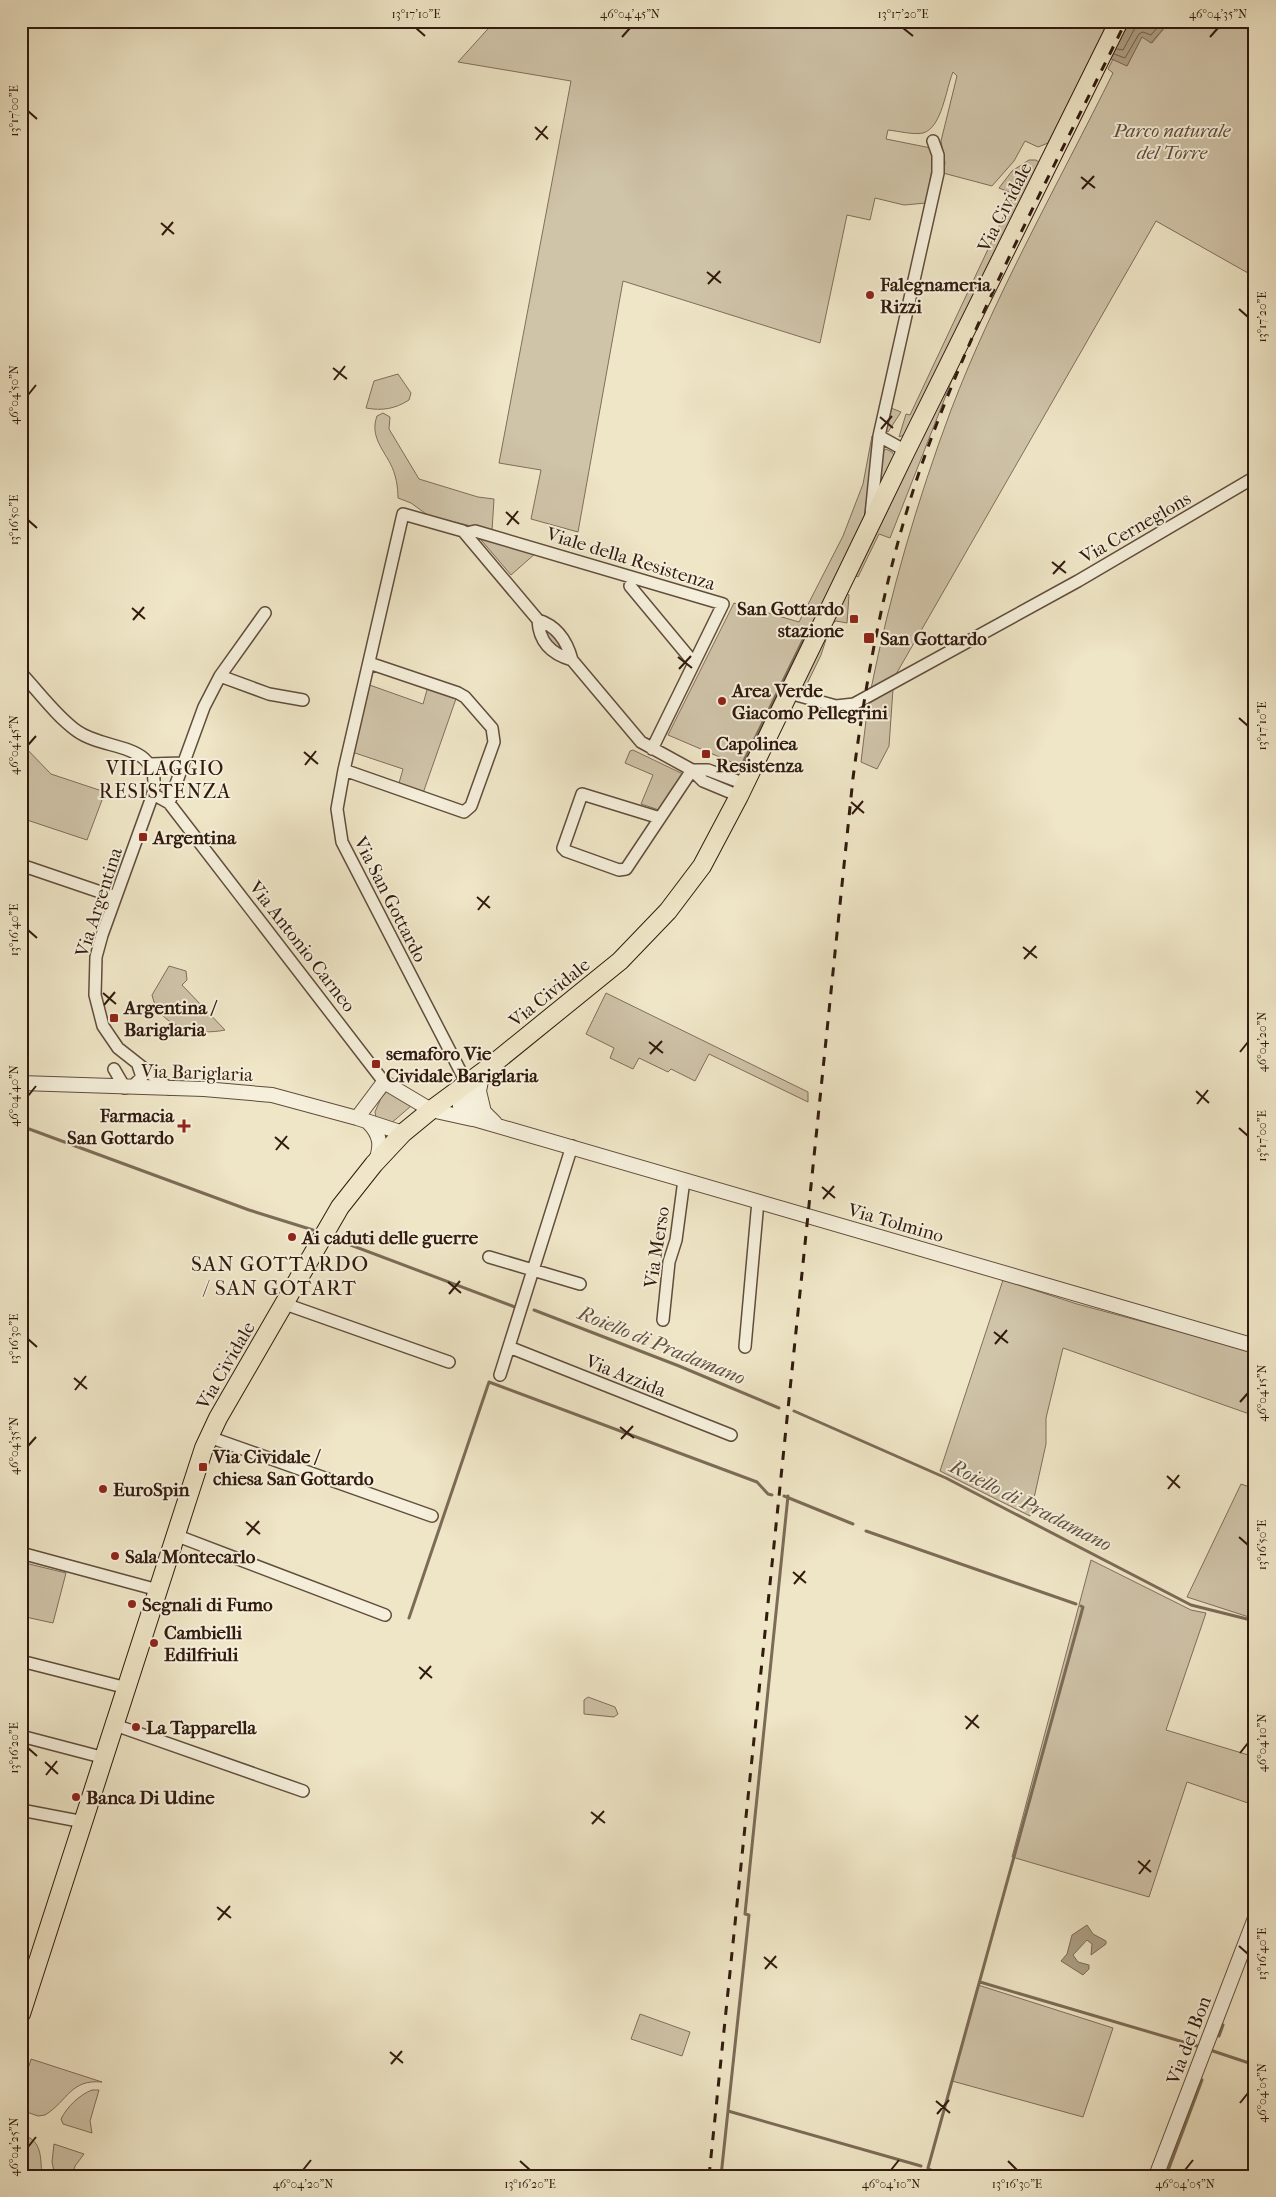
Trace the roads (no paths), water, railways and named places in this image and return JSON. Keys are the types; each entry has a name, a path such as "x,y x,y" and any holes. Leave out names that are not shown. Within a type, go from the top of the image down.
{"main road":[{"name":"Via Cividale","path":"21,2014 25,1989 84,1822 209,1437 340,1207 374,1164 403,1133 605,974 648,933 696,874 742,790 906,452 1119,21"}],"street":[{"name":"Via Cividale","path":"869,530 879,436 938,173 938,155 933,141"},
{"path":"879,436 906,452"},
{"name":"Via Cerneglons","path":"789,693 836,706 859,702 1078,581 1255,477"},
{"name":"Viale della Resistenza","path":"403,514 458,528 466,533 538,620 539,634 550,648 556,655 572,660 637,738 652,749 692,770 708,770 742,790"},
{"name":"Via San Gottardo","path":"403,514 337,808 342,842 462,1087"},
{"name":"Viale della Resistenza","path":"466,533 475,531 723,604 652,749"},
{"name":"Viale della Resistenza","path":"630,586 694,664"},
{"path":"169,803 204,707 220,676 265,613"},
{"path":"344,770 464,812 471,806 494,742 492,728 465,697 369,663"},
{"path":"21,673 75,730 88,737 138,754 150,764 155,781 154,794"},
{"path":"220,676 269,694 302,700"},
{"path":"150,764 183,763"},
{"path":"660,818 582,794 563,848 566,851 610,867 624,870 628,867 692,770"},
{"name":"Via Antonio Carneo","path":"154,794 169,803 384,1082 431,1110"},
{"name":"Via Argentina","path":"154,794 116,896 96,957 94,976 98,1012 104,1026 118,1048 170,1089"},
{"path":"21,865 116,896"},
{"path":"98,1086 114,1069 118,1048"},
{"path":"114,1069 125,1088 133,1086 142,1077 138,1065"},
{"path":"480,1117 479,1091 483,1071"},
{"path":"374,1164 380,1148 380,1138 375,1129 362,1120 384,1082"},
{"name":"Via Bariglaria","path":"21,1083 280,1096 403,1133"},
{"name":"Via Tolmino","path":"462,1087 480,1117"},
{"name":"Via Tolmino","path":"431,1110 480,1117 498,1125 684,1180 1255,1346"},
{"path":"500,1375 572,1146"},
{"name":"Via Merso","path":"663,1320 669,1262 676,1240 684,1180"},
{"path":"744,1347 758,1201"},
{"path":"489,1257 580,1284"},
{"path":"285,1304 449,1362"},
{"name":"Via Azzida","path":"509,1347 731,1435"},
{"path":"209,1437 432,1516"},
{"path":"176,1536 385,1615"},
{"path":"21,1553 158,1590"},
{"path":"21,1661 127,1688"},
{"path":"115,1725 303,1791"},
{"path":"21,1736 105,1758"},
{"path":"21,1810 84,1822"},
{"name":"Via del Bon","path":"1156,2176 1255,1918"}],"water":[{"path":"1108,21 1170,21 1151,43 1142,37 1127,66 1096,52"},
{"path":"1087,1925 1093,1934 1106,1941 1106,1944 1091,1955 1092,1944 1087,1940 1073,1955 1078,1962 1089,1965 1089,1969 1083,1975 1061,1961 1067,1954 1072,1935"}],"waterway":[{"path":"743,763 809,628"},
{"name":"Roiello di Pradamano","path":"21,1126 249,1210 313,1230"},
{"name":"Roiello di Pradamano","path":"332,1238 515,1307"},
{"name":"Roiello di Pradamano","path":"534,1310 679,1366 779,1408"},
{"path":"409,1618 489,1382 757,1482 768,1494 772,1495"},
{"name":"Roiello di Pradamano","path":"794,1411 946,1478 1191,1605 1255,1621"},
{"path":"784,1496 853,1524"},
{"path":"721,2176 749,1915 745,1914 788,1496"},
{"path":"866,1531 1076,1604"},
{"path":"928,2168 1083,1607 1081,1606"},
{"path":"980,1982 1197,2046"},
{"path":"1219,2036 1223,2025"},
{"path":"1213,2051 1255,2065"},
{"path":"1166,2176 1202,2080"},
{"path":"728,2111 921,2166"}],"railway":[{"path":"709,2176 853,778 872,658 889,578 910,500 944,404 1018,238 1126,21"}],"place":[{"name":"Falegnameria Rizzi","path":"870,295"},
{"name":"San Gottardo stazione","path":"854,619"},
{"name":"San Gottardo","path":"869,638"},
{"name":"Area Verde Giacomo Pellegrini","path":"722,701"},
{"name":"Capolinea Resistenza","path":"706,754"},
{"name":"Argentina","path":"143,837"},
{"name":"Argentina / Bariglaria","path":"114,1018"},
{"name":"semaforo Vie Cividale Bariglaria","path":"376,1064"},
{"name":"Farmacia San Gottardo","path":"184,1126"},
{"name":"Ai caduti delle guerre","path":"292,1237"},
{"name":"Via Cividale / chiesa San Gottardo","path":"203,1467"},
{"name":"EuroSpin","path":"103,1489"},
{"name":"Sala Montecarlo","path":"115,1556"},
{"name":"Segnali di Fumo","path":"132,1604"},
{"name":"Cambielli Edilfriuli","path":"154,1643"},
{"name":"La Tapparella","path":"136,1727"},
{"name":"Banca Di Udine","path":"76,1797"}],"district":[{"name":"VILLAGGIO RESISTENZA","path":"165,780"},
{"name":"SAN GOTTARDO / SAN GOTART","path":"280,1276"}],"park label":[{"name":"Parco naturale del Torre","path":"1172,141"}]}
